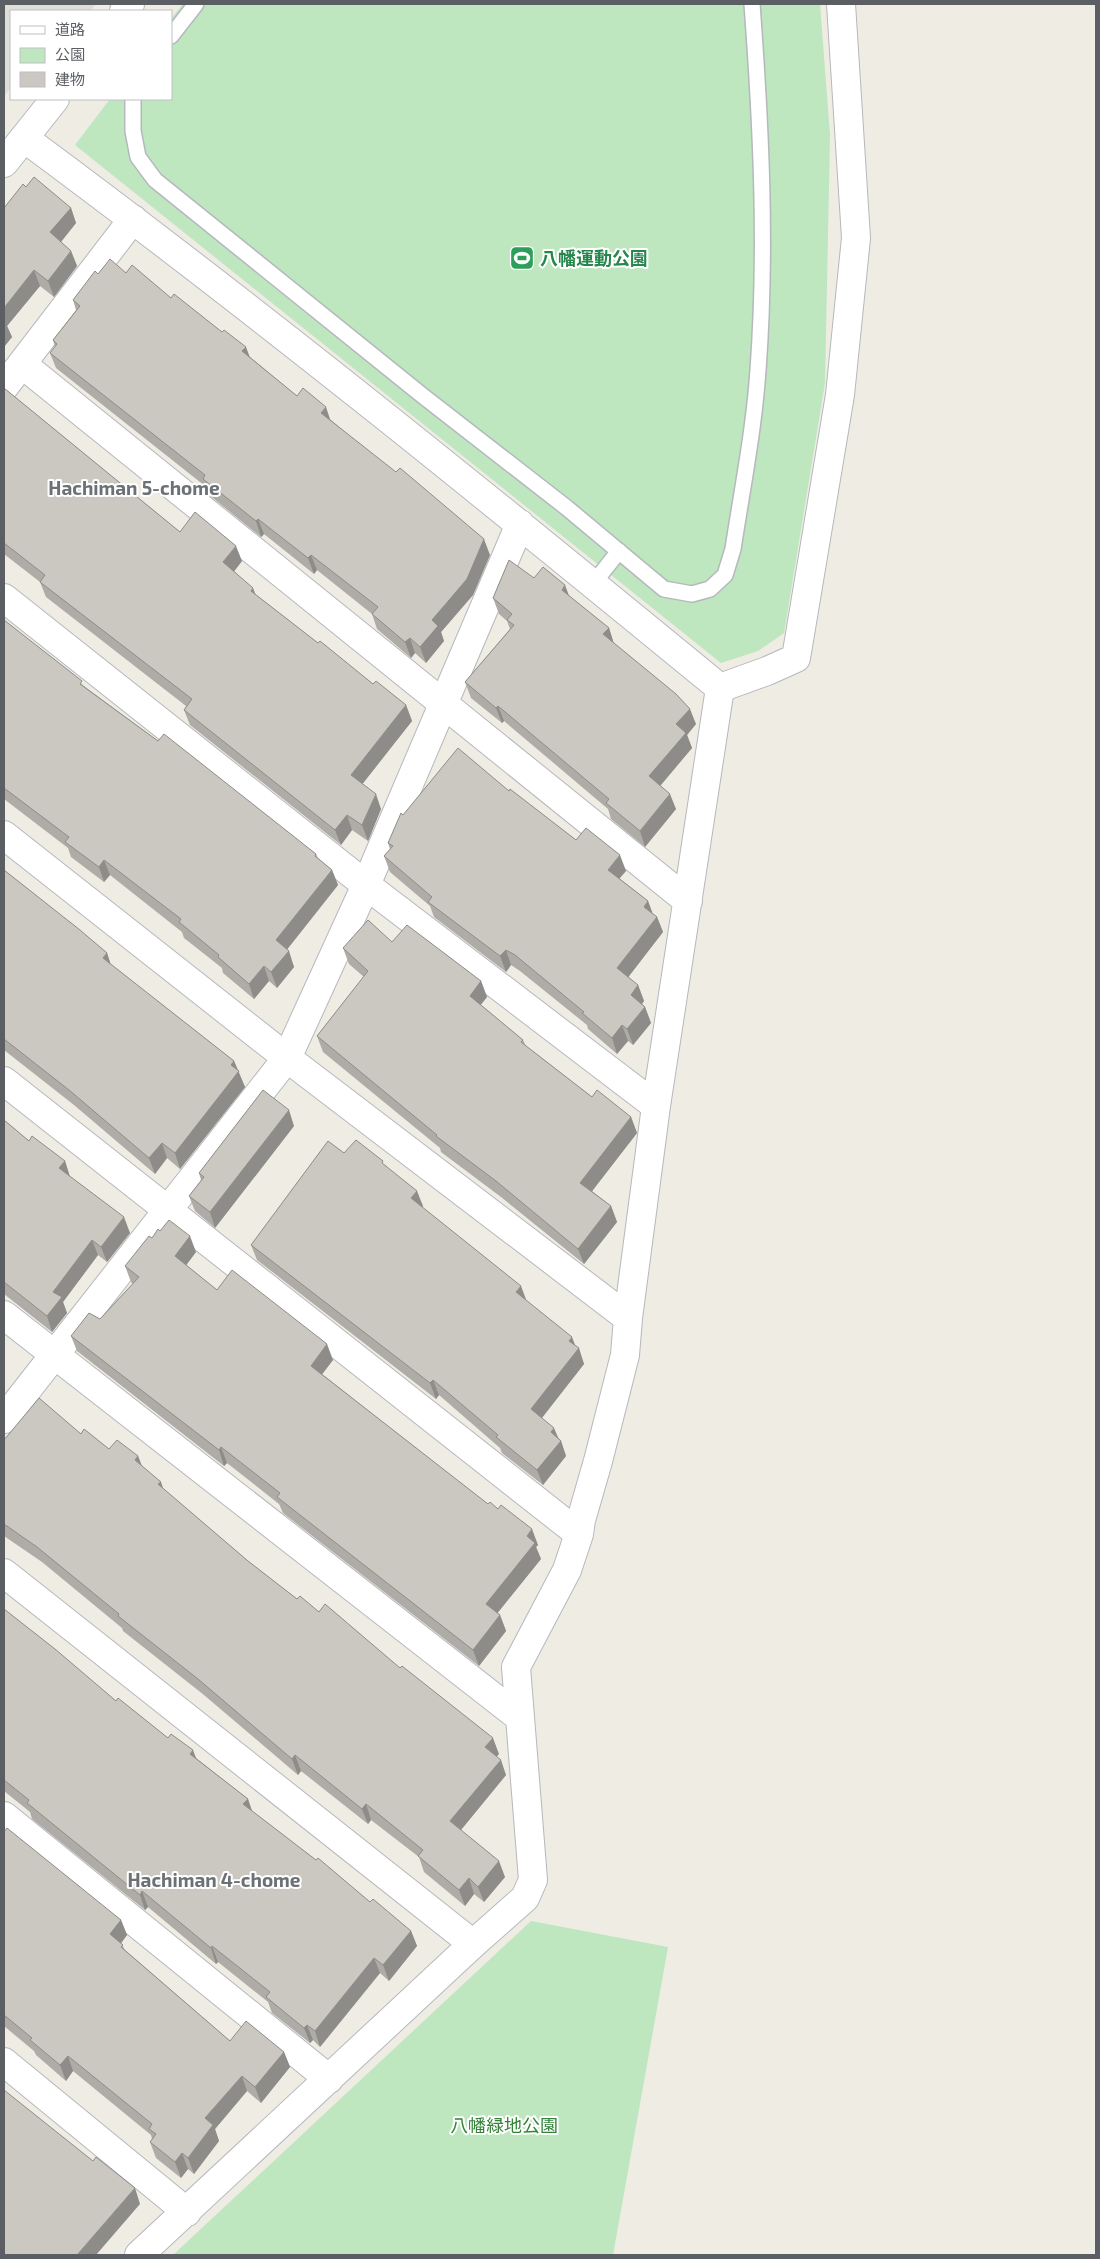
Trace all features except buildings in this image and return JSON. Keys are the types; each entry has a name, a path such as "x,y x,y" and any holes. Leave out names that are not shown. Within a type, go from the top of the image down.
{"street":[{"path":"720,688 796,658 840,395 856,238 841,4"},
{"path":"4,163 54,100"},
{"path":"24,138 134,219 520,524 720,688"},
{"path":"4,387 134,219"},
{"path":"22,364 688,901"},
{"path":"4,1419 287,1058 366,885 520,524"},
{"path":"4,598 366,885 656,1106"},
{"path":"139,2255 473,1944 525,1898 532,1880 516,1667 567,1570 579,1534 581,1520 625,1355 628,1318 656,1106 720,688"},
{"path":"4,835 287,1058 628,1318"},
{"path":"4,1080 579,1534"},
{"path":"4,1315 520,1717"},
{"path":"4,1573 473,1944"},
{"path":"4,1816 329,2079"},
{"path":"4,2062 187,2212"}],"lane":[{"path":"172,35 196,4"},
{"path":"133,100 133,131 138,157 155,180 664,589 692,594 710,589 725,575 733,550 758,371 763,258 760,102 752,4"},
{"path":"593,584 619,551"}],"shaded area":[{"path":"4,4 96,4 91,10 10,10 10,88 4,97"}],"green space":[{"name":"八幡運動公園","path":"183,4 820,4 830,135 825,383 784,633 758,651 721,663 75,145 109,100 172,100 172,18"},
{"name":"八幡緑地公園","path":"531,1921 668,1947 613,2255 173,2255"}],"place":[{"name":"八幡運動公園","path":"522,258"}],"district":[{"name":"Hachiman 5-chome","path":"134,487"},
{"name":"Hachiman 4-chome","path":"214,1879"}]}
